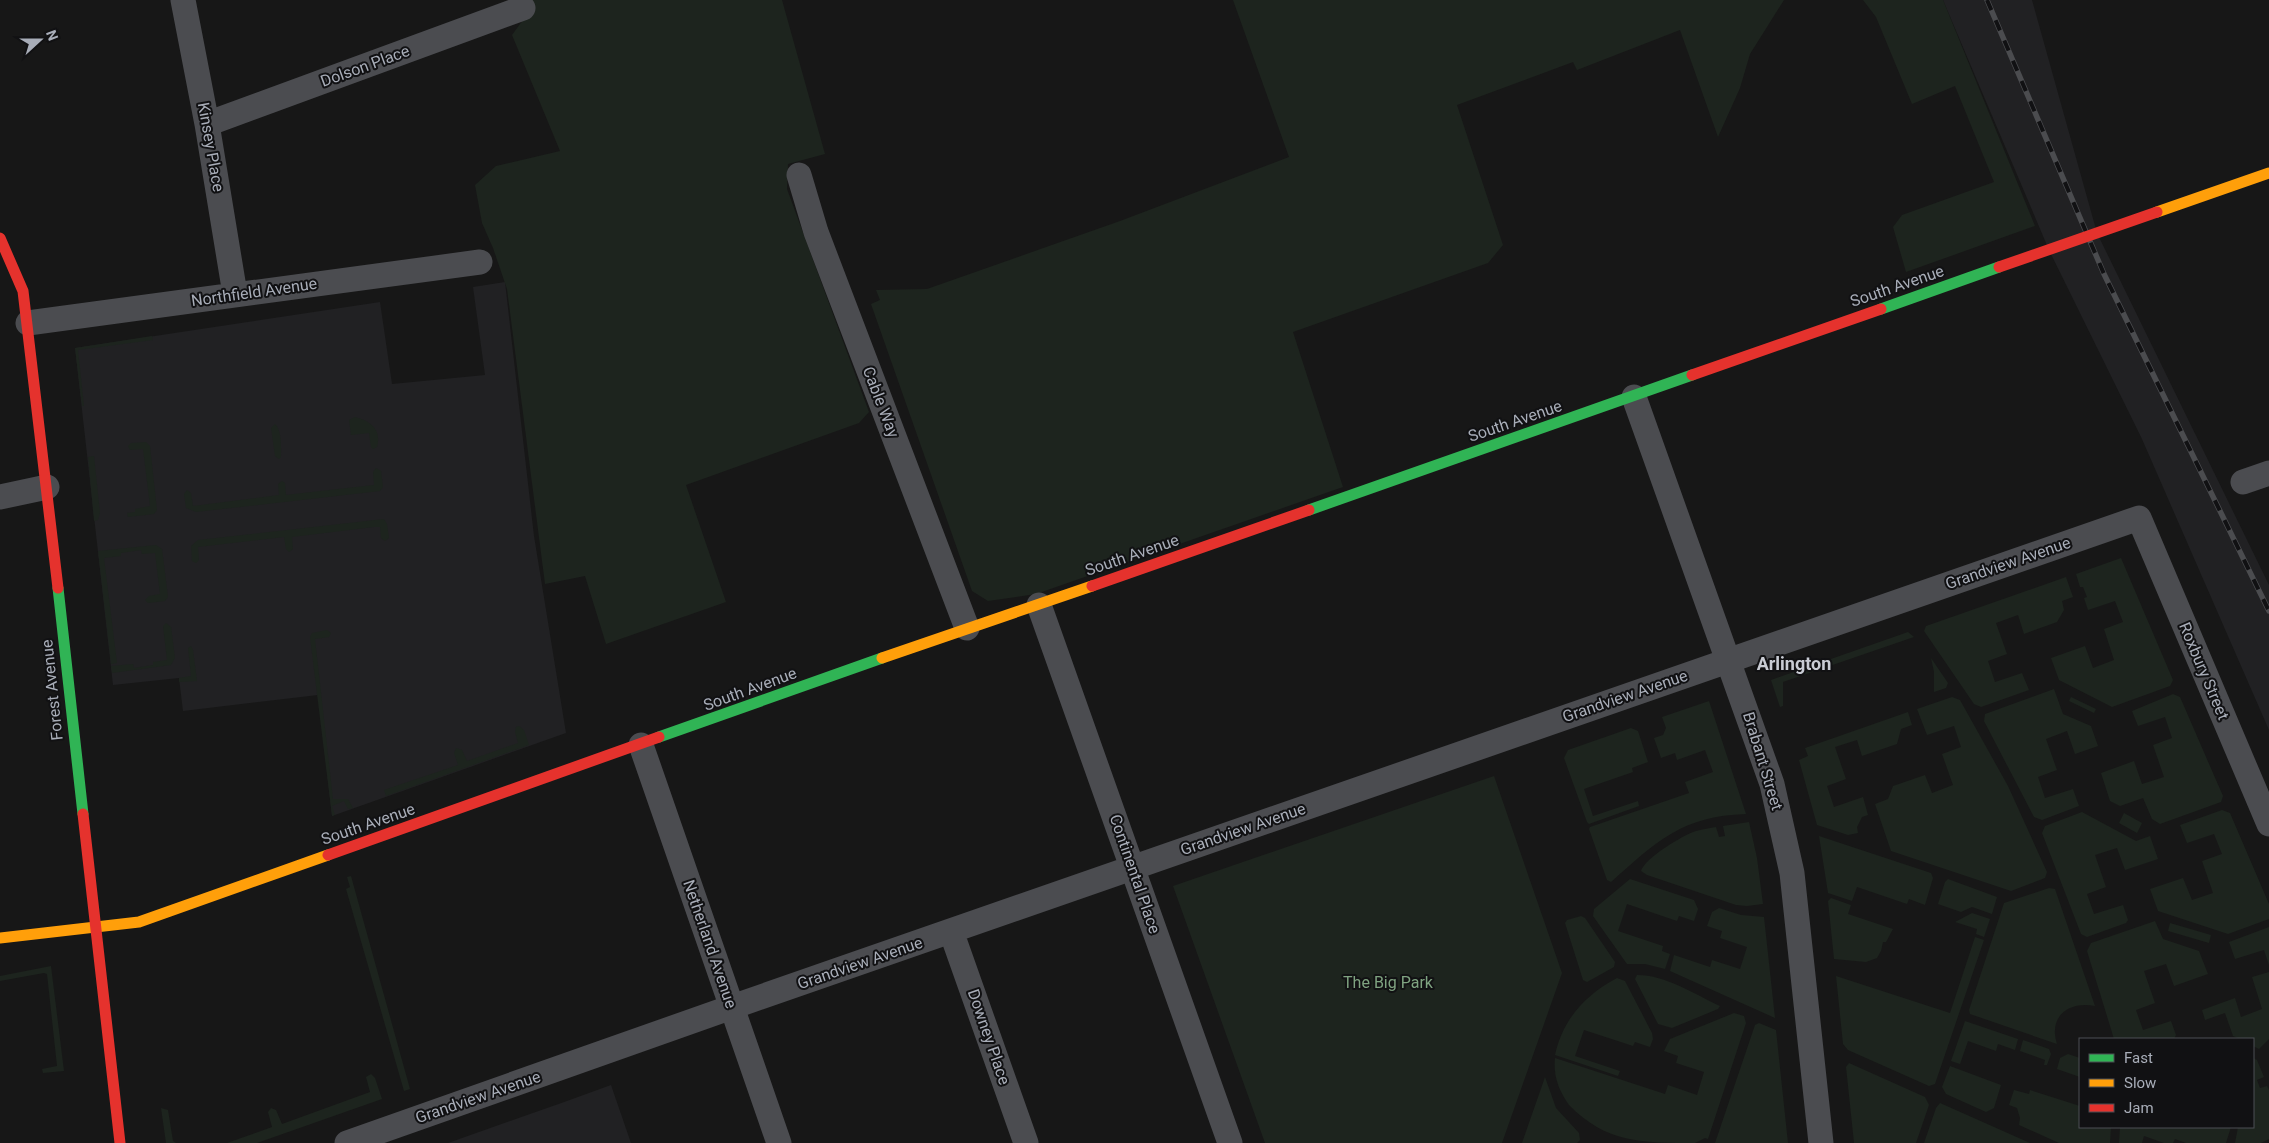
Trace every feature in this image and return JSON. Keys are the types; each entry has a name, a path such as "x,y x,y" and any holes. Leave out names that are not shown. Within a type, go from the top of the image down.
{"street":[{"name":"Kinsey Place","path":"183,0 207,124 235,294"},
{"name":"Dolson Place","path":"207,124 522,8"},
{"name":"South Avenue","path":"0,938 140,922 967,628 1039,605 2269,173"},
{"name":"Cable Way","path":"799,175 816,232 967,628"},
{"name":"Forest Avenue","path":"3,252 23,291 28,323 120,1143"},
{"name":"Northfield Avenue","path":"28,323 480,262"},
{"name":"Brabant Street","path":"1634,397 1772,784 1792,873 1821,1143"},
{"path":"2243,482 2269,473"},
{"path":"0,497 46,487"},
{"name":"Grandview Avenue","path":"347,1143 1133,867 2139,518"},
{"name":"Roxbury Street","path":"2139,518 2269,824"},
{"name":"Continental Place","path":"1039,605 1230,1143"},
{"name":"Netherland Avenue","path":"641,745 779,1143"},
{"name":"Downey Place","path":"951,931 1026,1143"}],"shaded area":[{"path":"1943,0 2032,0 2097,233 2269,585 2269,730 2142,439 2049,250"},
{"path":"505,282 534,536 566,733 332,816 318,695 183,711 179,678 113,685 75,348 380,302 392,384 485,375 473,287"},
{"path":"611,1085 631,1143 448,1143 567,1101"}],"green space":[{"path":"530,0 782,0 825,154 788,164 787,189 869,412 859,423 686,485 726,602 606,644 585,576 545,584 507,289 482,223 475,185 496,166 560,151 512,35 531,9"},
{"path":"1233,0 1784,0 1750,54 1740,88 1718,137 1680,30 1577,70 1573,62 1457,105 1503,245 1488,263 1293,332 1343,487 1036,594 988,601 972,591 871,304 880,300 876,290 927,289 1120,221 1289,157"},
{"path":"1863,0 1943,0 2035,226 1906,272 1893,227 1902,215 1994,182 1955,86 1912,104 1876,17"},
{"path":"152,336 153,340 78,350 84,406 82,406 75,348"},
{"path":"355,417 374,427 378,435 377,447 373,449 371,447 369,433 351,435 349,420"},
{"path":"275,424 281,439 281,457 279,459 275,456 271,428"},
{"path":"146,442 150,446 157,510 154,514 128,517 127,513 135,512 135,509 150,506 143,449 130,450 128,446 131,443"},
{"path":"94,456 100,513 98,520 94,521 88,457"},
{"path":"376,468 381,471 383,487 380,491 196,512 186,508 184,494 187,490 191,493 193,506 279,495 278,484 282,481 285,483 286,495 374,485 373,472"},
{"path":"384,519 387,524 389,538 385,541 381,538 380,527 374,527 292,537 293,549 289,552 286,549 284,537 198,547 199,560 196,563 192,561 191,546 198,540"},
{"path":"156,545 162,549 168,597 165,601 148,603 145,600 149,596 160,594 155,553 142,554 141,550 121,553 121,556 104,558 117,663 111,664 98,551"},
{"path":"2121,558 2173,680 2170,686 2112,707 2059,680 2051,658 2085,646 2093,668 2114,660 2104,629 2123,622 2115,601 2088,610 2084,598 2087,597 2083,587 2080,587 2076,574"},
{"path":"2066,577 2073,597 2062,601 2064,610 2057,622 2024,634 2018,615 1996,623 2007,654 1988,661 1995,682 2022,673 2029,690 1981,707 1974,704 1924,631 1926,626"},
{"path":"166,623 171,627 175,658 171,665 112,673 111,666 133,664 134,668 153,665 153,662 167,660 163,626"},
{"path":"327,630 331,633 329,637 315,639 333,799 348,799 353,808 348,809 344,801 332,806 335,815 332,816 310,637 312,633"},
{"path":"1908,632 1914,637 1783,682 1783,706 1780,707 1771,680"},
{"path":"191,646 197,681 179,682 179,678 191,676 188,648"},
{"path":"1931,658 1948,683 1946,688 1934,692 1934,672"},
{"path":"2054,689 2063,714 2091,726 2098,746 2075,754 2067,731 2046,739 2057,770 2038,777 2045,798 2073,789 2079,806 2042,820 2034,817 1984,721 1985,714"},
{"path":"2173,694 2180,697 2223,796 2221,802 2160,824 2152,819 2143,798 2120,806 2110,801 2101,773 2134,761 2142,784 2164,777 2153,745 2172,738 2165,717 2138,726 2132,711"},
{"path":"1952,697 1960,700 2008,786 2047,872 2045,878 2011,891 1891,851 1875,804 1888,799 1893,786 1925,775 1932,793 1953,785 1942,754 1961,747 1954,726 1927,735 1917,709"},
{"path":"2071,697 2096,709 2094,713 2069,701"},
{"path":"1709,701 1746,814 1704,820 1672,833 1642,854 1611,882 1607,880 1589,829 1590,827 1689,793 1685,782 1713,772 1705,750 1677,760 1675,753 1661,758 1654,738 1663,735 1666,728 1662,717"},
{"path":"1908,712 1912,725 1901,729 1897,744 1862,756 1857,740 1835,747 1846,779 1827,786 1834,807 1863,797 1868,815 1862,817 1857,827 1858,833 1848,835 1817,825 1799,760 1808,756 1805,748"},
{"path":"519,726 524,730 529,745 386,796 384,790 458,765 454,753 456,748 462,750 467,761 518,743 515,732 516,727"},
{"path":"1631,728 1638,731 1648,762 1632,768 1633,772 1584,789 1593,816 1638,801 1639,806 1589,824 1564,758 1568,750"},
{"name":"The Big Park","path":"1494,776 1562,973 1502,1143 1265,1143 1173,886"},
{"path":"2222,810 2230,813 2269,904 2269,919 2228,934 2158,911 2150,889 2183,878 2192,900 2213,893 2202,861 2222,854 2214,834 2187,843 2180,825"},
{"path":"2082,812 2136,841 2150,836 2158,859 2125,870 2117,848 2095,855 2106,887 2087,894 2094,914 2123,905 2128,920 2126,923 2087,937 2081,934 2042,833 2045,826"},
{"path":"2124,813 2142,823 2137,833 2119,823"},
{"path":"1749,822 1757,858 1763,904 1736,905 1647,875 1641,871 1649,860 1690,833 1716,827 1719,837 1725,836 1723,826"},
{"path":"1819,836 1931,873 1933,878 1925,905 1909,899 1907,904 1857,887 1852,901 1828,893"},
{"path":"351,876 410,1089 404,1091 346,889 350,887 347,877"},
{"path":"1630,879 1694,900 1698,909 1694,921 1679,916 1677,921 1627,904 1618,931 1663,946 1662,951 1670,954 1665,969 1645,964 1627,964 1593,916 1594,909"},
{"path":"1948,879 1997,897 1992,914 1972,907 1961,912 1938,904 1945,882"},
{"path":"2049,888 2055,889 2095,1006 2086,1005 2069,1008 2058,1018 2055,1026 2057,1044 1970,1014 1969,1010 2004,903"},
{"path":"1831,898 1851,905 1848,914 1893,929 1886,942 1883,942 1877,958 1866,962 1834,959 1828,901"},
{"path":"1719,908 1741,915 1764,917 1775,1018 1670,971 1674,955 1710,967 1712,960 1740,969 1747,947 1720,938 1722,931 1707,926 1712,912"},
{"path":"1972,913 1990,919 1984,937 1976,934 1977,929 1955,922"},
{"path":"1581,916 1585,918 1615,962 1614,967 1587,982 1583,980 1565,923 1567,920"},
{"path":"2155,921 2163,939 2199,951 2208,974 2174,986 2166,964 2144,971 2155,1003 2136,1010 2143,1030 2171,1021 2176,1035 2174,1038 2114,1038 2087,951 2091,943"},
{"path":"2170,923 2211,935 2209,943 2168,931"},
{"path":"2269,927 2269,965 2264,950 2235,959 2229,942"},
{"path":"1975,937 1984,940 1935,1084 1929,1086 1848,1050 1843,1044 1836,976 1950,1013"},
{"path":"51,966 64,1071 43,1073 42,1069 57,1066 47,974 0,981 0,976"},
{"path":"2269,972 2269,1039 2259,1049 2254,1046 2254,1038 2238,1038 2233,1036 2225,1013 2205,1020 2202,1010 2235,998 2241,1017 2262,1009 2252,977"},
{"path":"1637,975 1659,978 1720,1006 1718,1009 1672,1028 1658,1024 1635,979"},
{"path":"1617,978 1625,981 1652,1033 1653,1039 1650,1047 1635,1042 1633,1046 1584,1030 1575,1056 1620,1071 1618,1076 1555,1055 1564,1030 1577,1009 1595,992"},
{"path":"1734,1013 1744,1016 1746,1023 1708,1139 1705,1138 1695,1143 1658,1142 1642,1141 1611,1134 1583,1118 1569,1105 1562,1094 1556,1077 1555,1058 1665,1094 1668,1085 1697,1095 1704,1072 1676,1063 1678,1056 1664,1051 1670,1039"},
{"path":"1965,1021 2018,1039 2015,1050 1998,1044 1996,1051 1968,1041 1960,1064 1951,1061"},
{"path":"1759,1023 1776,1030 1788,1143 1715,1143 1755,1025"},
{"path":"2023,1040 2049,1049 2051,1054 2047,1065 2044,1065 2045,1060 2020,1051"},
{"path":"2068,1054 2079,1058 2079,1077 2057,1069 2060,1058"},
{"path":"2254,1058 2257,1060 2264,1077 2257,1080 2260,1088 2267,1086 2269,1090 2269,1139 2261,1143 2235,1143 2238,1128 2254,1128"},
{"path":"1849,1063 1925,1097 1929,1105 1916,1143 1854,1143 1846,1067"},
{"path":"1950,1066 2001,1085 1994,1108 1986,1112 1946,1094 1942,1087"},
{"path":"371,1074 375,1078 382,1099 257,1143 227,1143 272,1127 268,1112 271,1108 276,1110 282,1124 370,1092 366,1077"},
{"path":"1545,1077 1556,1108 1579,1133 1580,1140 1577,1143 1522,1143"},
{"path":"2014,1090 2029,1094 2030,1090 2079,1106 2079,1128 2111,1128 2110,1143 2059,1143 2019,1125 2020,1118 2017,1108 2009,1105"},
{"path":"1940,1103 2030,1143 1924,1143 1936,1108"},
{"path":"161,1108 168,1110 173,1141 176,1143 166,1143"},
{"path":"2120,1128 2231,1128 2226,1143 2186,1143 2175,1139 2173,1143 2164,1143 2144,1136 2142,1143 2119,1143"}],"railway":[{"path":"1987,0 2104,274 2269,611"}],"traffic: fast":[{"path":"1881,309 1999,267"},
{"path":"1309,510 1692,375"},
{"path":"58,588 83,814"},
{"path":"659,737 882,658"}],"traffic: slow":[{"path":"2157,212 2269,173"},
{"path":"882,658 1092,586"},
{"path":"0,938 139,922 328,855"}],"traffic: jam":[{"path":"1999,267 2157,212"},
{"path":"0,238 23,291 58,588"},
{"path":"1692,375 1881,309"},
{"path":"1092,586 1309,510"},
{"path":"328,855 659,737"},
{"path":"83,814 120,1143"}],"district":[{"name":"Arlington","path":"1794,663"}]}
